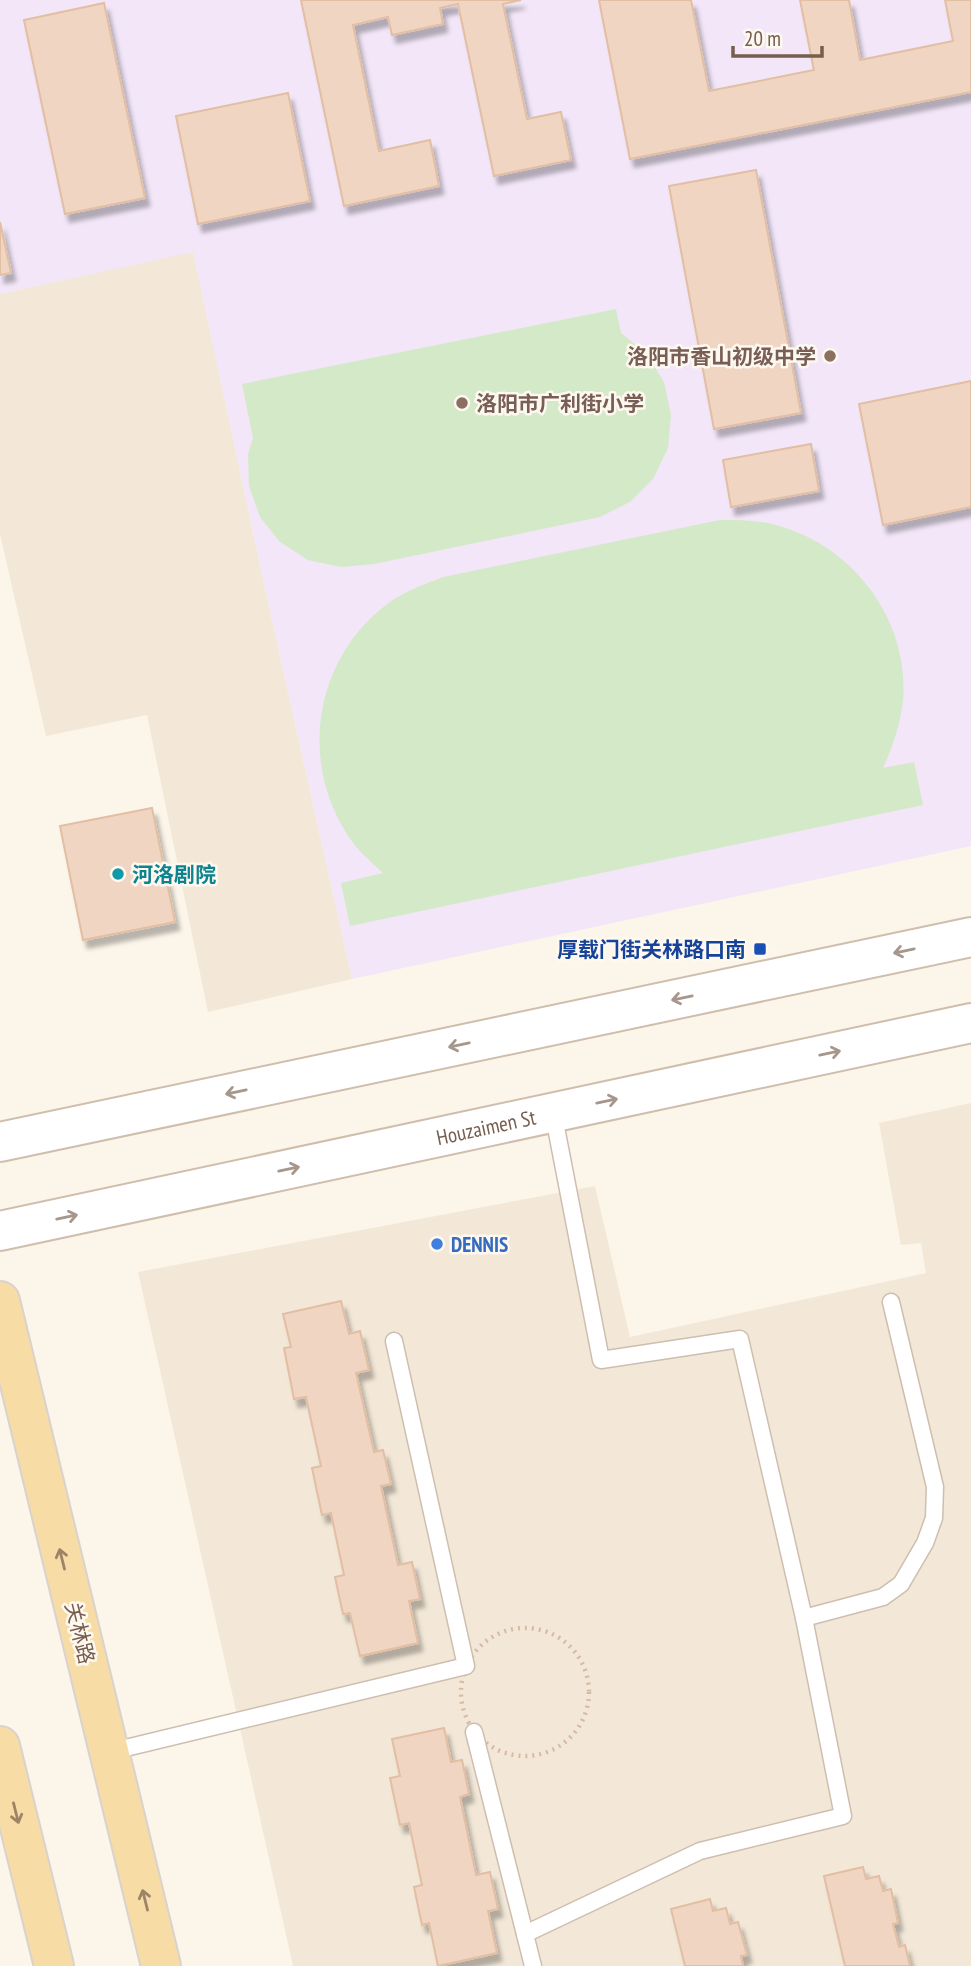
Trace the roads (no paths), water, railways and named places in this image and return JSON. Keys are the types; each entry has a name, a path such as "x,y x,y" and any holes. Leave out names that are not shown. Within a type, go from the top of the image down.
{"main road":[{"path":"0,1142 971,937"},
{"name":"Houzaimen St","path":"0,1231 971,1023"},
{"name":"关林路","path":"0,1301 161,1966"},
{"path":"0,1746 54,1966"}],"lane":[{"path":"525,1934 700,1851 843,1816 804,1618 740,1339 601,1360 553,1112"},
{"path":"804,1618 883,1597 901,1584 925,1543 934,1518 935,1487 891,1302"},
{"path":"109,1752 466,1666 394,1341"},
{"path":"474,1732 533,1966"}],"place":[{"name":"洛阳市香山初级中学","path":"830,356"},
{"name":"洛阳市广利街小学","path":"462,403"},
{"name":"河洛剧院","path":"118,874"},
{"name":"厚载门街关林路口南","path":"760,949"},
{"name":"DENNIS","path":"437,1244"}]}
